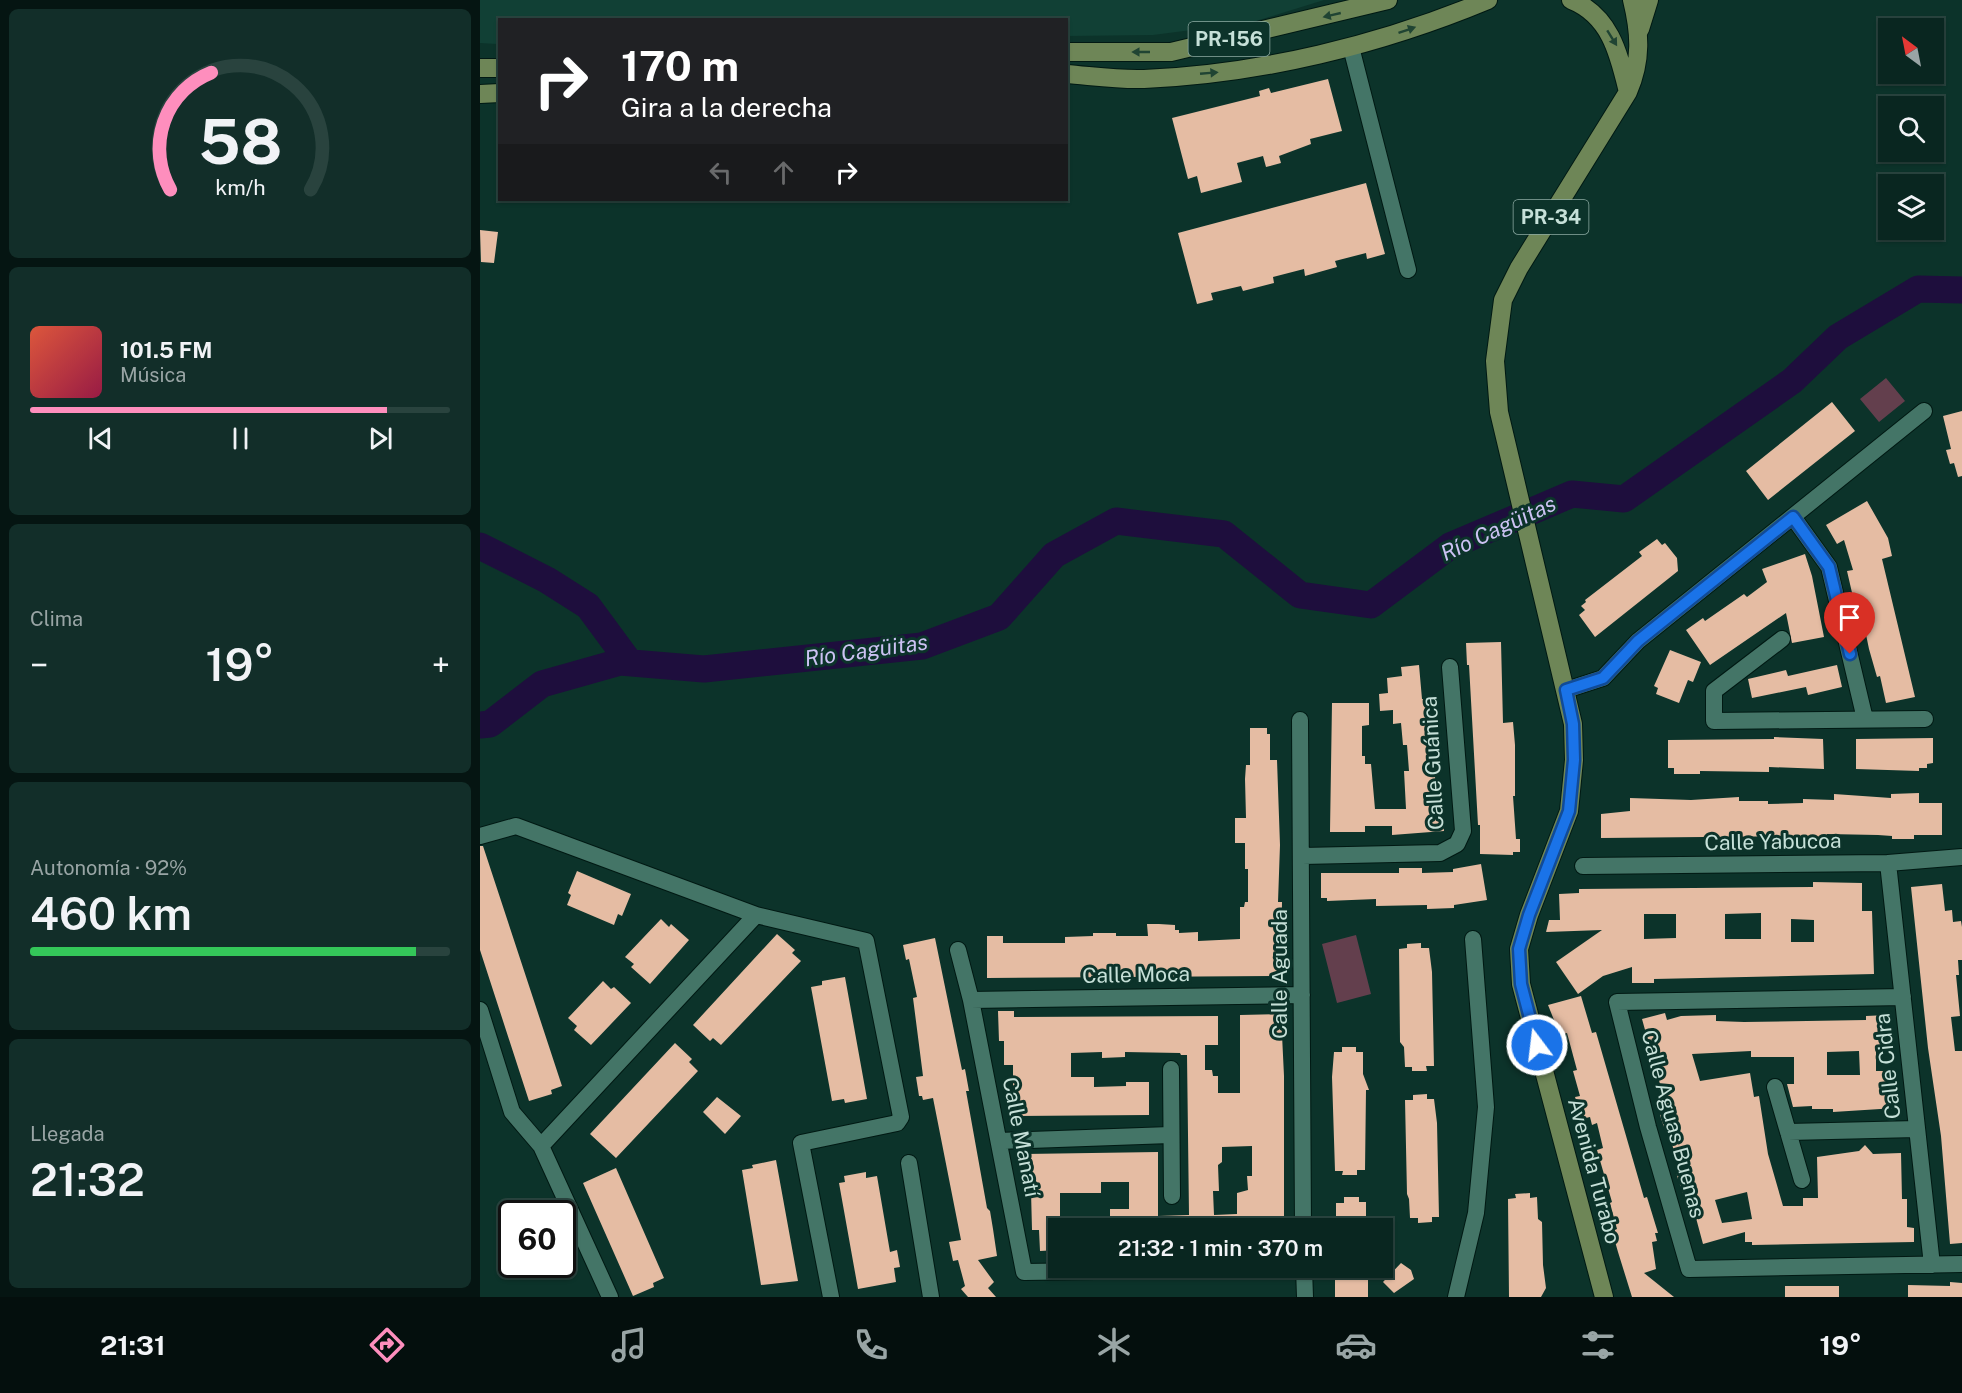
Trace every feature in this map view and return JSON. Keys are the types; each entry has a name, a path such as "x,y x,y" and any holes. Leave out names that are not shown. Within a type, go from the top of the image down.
{"main road":[{"name":"PR-156","path":"1068,52 1171,52 1388,0"},
{"name":"PR-156","path":"1068,74 1154,78 1234,70 1351,47 1488,0"},
{"path":"1571,0 1590,11 1617,45 1629,92"},
{"name":"Avenida Turabo","path":"1604,1297 1524,995 1521,972 1519,949 1529,915 1569,811 1574,748 1573,724 1499,412 1495,361 1503,300 1629,92 1637,72 1640,31 1632,0"},
{"path":"1640,31 1649,0"},
{"path":"480,68 498,68"},
{"path":"480,94 498,93"}],"street":[{"path":"1351,47 1408,270"},
{"path":"1566,690 1603,678 1638,641 1924,411"},
{"path":"1793,517 1829,567 1865,719"},
{"path":"1782,639 1714,691 1714,721 1925,719"},
{"name":"Calle Guánica","path":"1302,856 1440,853 1457,844 1462,831 1450,667"},
{"name":"Calle Aguada","path":"1300,720 1304,1218"},
{"path":"480,836 516,826 756,915 866,941 901,1117 897,1123 801,1143 831,1297"},
{"name":"Calle Yabucoa","path":"1583,866 1888,863 1962,857"},
{"name":"Calle Cidra","path":"1888,863 1932,1264"},
{"path":"541,1146 756,915"},
{"path":"1455,1297 1476,1213 1486,1107 1473,939"},
{"name":"Calle Manatí","path":"958,950 971,1000 1024,1272 1048,1272"},
{"name":"Calle Moca","path":"971,1000 1302,995"},
{"name":"Calle Aguas Buenas","path":"1903,997 1617,1002 1648,1127 1689,1269 1962,1264"},
{"path":"480,1010 512,1112 541,1146 610,1297"},
{"path":"1171,1069 1172,1196"},
{"path":"1775,1087 1802,1180"},
{"path":"1788,1132 1917,1129"},
{"path":"999,1141 1170,1135"},
{"path":"909,1163 931,1297"},
{"path":"1304,1278 1305,1297"}],"shaded area":[{"path":"480,0 1324,0 1253,22 1153,35 1068,36 1068,18 498,18 498,44 480,43"},
{"path":"1886,378 1905,401 1879,422 1860,399"},
{"path":"1356,935 1371,994 1337,1003 1322,944"}],"building":[{"path":"1328,79 1342,131 1310,139 1311,144 1279,156 1281,163 1266,167 1263,156 1237,163 1242,182 1201,193 1197,176 1188,179 1172,118 1260,96 1259,91 1269,88 1271,93"},
{"path":"1366,183 1385,254 1367,259 1366,253 1335,261 1337,267 1305,276 1304,269 1273,277 1274,283 1243,291 1241,286 1211,293 1213,300 1197,304 1178,233"},
{"path":"480,230 498,232 494,263 481,262"},
{"path":"1832,402 1855,431 1768,500 1746,471"},
{"path":"1962,411 1962,476 1958,477 1954,463 1950,464 1946,450 1951,449 1943,416"},
{"path":"1867,501 1888,538 1892,556 1882,559 1915,697 1886,703 1880,676 1877,677 1869,649 1858,596 1853,597 1847,571 1853,570 1844,540 1837,544 1826,525"},
{"path":"1657,539 1662,545 1665,543 1677,558 1678,571 1595,637 1579,615 1585,610 1581,606 1586,602 1585,600 1642,556 1639,552"},
{"path":"1805,554 1812,576 1824,637 1792,643 1786,613 1710,665 1686,630 1703,618 1705,621 1744,594 1747,597 1767,582 1762,569"},
{"path":"1501,642 1503,723 1513,722 1515,745 1515,796 1513,796 1516,839 1520,839 1520,852 1513,852 1513,855 1480,854 1469,665 1467,665 1466,643"},
{"path":"1670,650 1701,662 1693,682 1688,680 1679,703 1656,694 1658,688 1654,686"},
{"path":"1419,665 1422,699 1427,699 1429,727 1431,727 1438,814 1443,814 1444,831 1392,835 1392,826 1365,826 1365,832 1330,832 1332,703 1369,703 1369,725 1362,726 1362,756 1365,756 1365,764 1371,764 1375,809 1406,809 1404,771 1409,771 1407,745 1403,745 1401,723 1393,724 1393,710 1380,711 1379,694 1388,693 1387,678 1402,676 1401,667"},
{"path":"1837,665 1842,687 1808,695 1806,687 1752,698 1748,679 1786,670 1788,676"},
{"path":"1250,728 1267,728 1267,734 1270,734 1270,760 1277,760 1280,845 1278,902 1282,902 1281,973 1278,976 987,978 987,936 1003,936 1003,943 1065,943 1065,937 1093,936 1093,933 1148,936 1147,924 1159,924 1175,925 1175,930 1179,930 1179,933 1198,932 1198,941 1240,939 1240,907 1244,907 1245,902 1248,902 1248,869 1245,869 1245,843 1235,843 1235,818 1246,818 1245,779 1246,765 1250,765"},
{"path":"1774,737 1823,739 1824,769 1769,767 1769,772 1700,771 1700,774 1674,774 1674,768 1668,768 1668,740 1774,739"},
{"path":"1933,738 1933,763 1927,764 1927,768 1919,768 1919,771 1856,769 1856,739"},
{"path":"1919,793 1919,803 1942,803 1942,835 1914,835 1914,839 1892,839 1892,836 1827,834 1827,841 1804,841 1804,836 1601,838 1601,814 1630,811 1630,798 1691,800 1739,797 1739,801 1768,801 1768,804 1803,803 1803,799 1834,800 1834,794 1891,798 1891,794"},
{"path":"480,846 483,846 562,1086 551,1090 552,1094 529,1101 480,950"},
{"path":"1481,864 1487,900 1454,905 1454,908 1427,909 1427,905 1376,906 1376,899 1327,901 1327,898 1321,898 1321,873 1399,873 1399,868 1422,868 1422,873 1453,872 1453,869"},
{"path":"577,871 631,894 622,916 618,914 614,925 567,905 571,895 568,893"},
{"path":"1813,882 1862,883 1862,911 1872,911 1874,974 1654,979 1654,983 1632,983 1632,967 1603,976 1578,994 1556,962 1602,930 1546,932 1549,920 1560,920 1559,894 1579,893 1579,889 1813,887","holes":["1761,913 1761,939 1725,939 1725,914","1644,914 1676,914 1676,938 1644,939","1791,919 1814,920 1814,942 1791,942"]},
{"path":"1942,884 1945,911 1952,910 1953,922 1961,921 1962,927 1962,960 1958,960 1959,975 1956,975 1960,1016 1951,1017 1955,1051 1962,1051 1962,1243 1950,1244 1941,1136 1928,1048 1911,887"},
{"path":"661,919 669,927 671,924 689,940 650,984 631,967 634,964 625,957"},
{"path":"777,934 795,950 792,953 801,961 721,1045 713,1038 710,1041 693,1025"},
{"path":"935,938 962,1070 965,1069 969,1091 966,1091 997,1256 978,1260 994,1282 988,1288 996,1297 968,1297 961,1289 965,1286 958,1260 953,1261 949,1242 961,1240 933,1098 923,1100 922,1096 919,1096 916,1077 923,1076 913,998 917,997 909,959 906,960 903,945"},
{"path":"1421,943 1421,948 1429,948 1432,972 1434,1066 1426,1066 1427,1071 1412,1071 1412,1067 1405,1067 1404,1047 1400,1042 1399,949 1407,948 1407,944"},
{"path":"845,977 867,1099 845,1103 844,1099 832,1101 811,987 822,985 822,981"},
{"path":"603,981 611,989 614,987 631,1003 591,1045 574,1030 577,1026 568,1018"},
{"path":"1581,996 1592,1033 1596,1032 1644,1198 1647,1197 1658,1233 1655,1233 1657,1241 1652,1242 1656,1269 1644,1273 1674,1297 1632,1297 1618,1252 1612,1231 1617,1229 1610,1203 1612,1202 1597,1150 1603,1148 1597,1123 1592,1125 1590,1117 1582,1119 1575,1097 1580,1096 1573,1071 1577,1070 1567,1033 1560,1035 1548,1005"},
{"path":"998,1011 1014,1011 1014,1017 1218,1016 1218,1045 1205,1045 1205,1070 1212,1070 1213,1076 1218,1076 1218,1093 1240,1093 1240,1015 1281,1014 1284,1076 1284,1218 1048,1218 1048,1251 1040,1251 1039,1230 1032,1230 1031,1191 1028,1192 1028,1176 1025,1176 1025,1154 1158,1152 1158,1216 1189,1215 1187,1055 1125,1052 1125,1057 1102,1058 1102,1052 1071,1053 1071,1077 1094,1077 1094,1087 1126,1086 1126,1082 1149,1082 1149,1115 1013,1116 1013,1065 1004,1065 1004,1041 999,1041","holes":["1252,1146 1252,1176 1247,1176 1248,1190 1237,1193 1237,1214 1214,1215 1213,1191 1219,1191 1218,1165 1222,1162 1222,1147","1101,1182 1129,1182 1129,1209 1110,1209 1110,1216 1060,1216 1060,1193 1101,1193"]},
{"path":"1665,1013 1667,1020 1681,1016 1716,1015 1716,1021 1744,1022 1866,1020 1866,1016 1887,1015 1887,1038 1882,1038 1882,1045 1876,1045 1876,1071 1895,1071 1896,1108 1833,1112 1833,1109 1812,1109 1812,1106 1793,1107 1787,1084 1794,1084 1794,1057 1751,1057 1751,1051 1692,1054 1700,1081 1750,1073 1754,1097 1759,1096 1768,1154 1783,1206 1803,1206 1803,1198 1818,1198 1817,1157 1859,1151 1865,1145 1873,1154 1901,1153 1902,1199 1907,1199 1907,1227 1914,1228 1914,1242 1752,1245 1752,1242 1745,1242 1745,1232 1703,1244 1696,1218 1692,1219 1678,1179 1675,1167 1678,1166 1668,1129 1665,1130 1660,1115 1664,1114 1658,1084 1660,1084 1642,1019","holes":["1859,1051 1860,1075 1827,1075 1827,1052","1747,1192 1752,1219 1722,1223 1715,1200"]},
{"path":"675,1043 692,1059 689,1062 698,1071 616,1158 590,1134"},
{"path":"1342,1047 1356,1047 1356,1052 1363,1052 1363,1074 1369,1090 1366,1090 1365,1170 1357,1170 1357,1175 1342,1175 1343,1171 1335,1171 1332,1077 1334,1052 1342,1052"},
{"path":"1427,1094 1427,1099 1434,1099 1437,1123 1439,1217 1432,1217 1432,1222 1418,1223 1418,1218 1410,1218 1407,1194 1405,1100 1413,1100 1413,1095"},
{"path":"717,1097 741,1116 725,1134 703,1112"},
{"path":"776,1160 798,1281 761,1285 742,1170 753,1168 752,1165"},
{"path":"616,1168 664,1278 653,1283 654,1287 633,1296 583,1183"},
{"path":"866,1172 866,1178 877,1176 890,1252 897,1250 900,1267 894,1268 896,1282 858,1289 839,1183 845,1182 844,1176"},
{"path":"1530,1193 1530,1198 1537,1197 1538,1219 1542,1222 1546,1288 1541,1297 1509,1297 1508,1199 1516,1198 1515,1194"},
{"path":"1344,1197 1359,1197 1359,1202 1366,1202 1366,1218 1336,1218 1336,1203 1344,1203"},
{"path":"1401,1263 1411,1270 1414,1279 1394,1293 1383,1282 1387,1278 1393,1278 1393,1271"},
{"path":"1335,1278 1368,1278 1368,1297 1335,1297"},
{"path":"1950,1282 1962,1283 1962,1297 1908,1297 1908,1285 1950,1286"},
{"path":"1785,1286 1839,1286 1839,1297 1785,1297"}],"waterway":[{"name":"Río Cagüitas","path":"480,725 490,724 542,684 620,662 704,669 922,646 999,617 1054,555 1116,521 1224,534 1300,595 1371,605 1450,546 1572,494 1624,499 1792,381 1838,337 1918,289 1962,290"},
{"name":"Río Cagüitas","path":"480,546 547,580 588,606 630,663"}],"route":[{"path":"1537,1045 1521,984 1519,949 1529,915 1569,811 1574,760 1573,724 1566,690 1603,678 1638,641 1793,517 1829,567 1850,654"}]}
